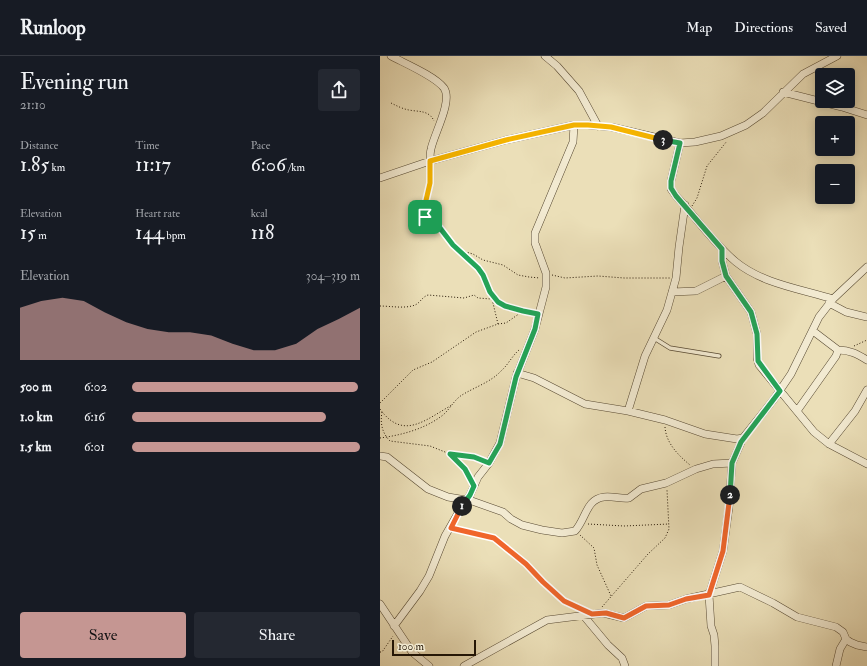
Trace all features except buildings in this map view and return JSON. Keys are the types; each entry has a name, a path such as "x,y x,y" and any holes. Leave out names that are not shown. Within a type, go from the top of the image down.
{"street":[{"path":"391,56 434,79 444,88 446,103 431,149 430,161"},
{"path":"545,56 557,66 579,91 598,126"},
{"path":"380,178 430,161 506,140 574,125 611,127 680,143 695,142 721,136 741,129 763,112 803,74 837,56"},
{"path":"783,92 867,115"},
{"path":"396,629 429,576 442,544 478,477 489,463 500,444 517,374 535,329 546,287 546,275 535,243 534,235 572,142 574,125"},
{"path":"680,143 671,181 672,190 722,249 736,262 758,275 831,301 846,312 867,317"},
{"path":"628,411 645,356 667,310 676,278 679,247 687,207"},
{"path":"722,249 722,261 726,276 751,312 757,334 758,361 780,391 814,432 830,444 866,460"},
{"path":"715,666 715,646 711,626 709,595 723,551 729,507 732,463 743,438 792,374 816,322 831,301 867,267"},
{"path":"672,292 696,292 726,276"},
{"path":"813,331 838,350 853,352 867,360"},
{"path":"797,411 836,356 838,350"},
{"path":"517,374 534,378 585,404 628,411 665,420 705,434 737,439 743,438"},
{"path":"830,444 867,390"},
{"path":"380,456 388,457 428,489 448,497 467,500 503,512 511,519 522,525 554,533 568,533 575,531 582,522 590,504 596,499 608,497 629,498 641,489 666,483 713,464 732,463"},
{"path":"464,666 539,623 554,619 594,613 606,613 626,617 646,606 669,605 686,599 730,589 742,588 798,617 836,627 843,632 846,639 857,645 867,647"},
{"path":"380,604 412,652 424,665"},
{"path":"583,615 608,645 622,658 624,666"},
{"path":"836,666 840,649 846,639"}],"lane":[{"path":"654,338 670,348 720,356"}],"path":[{"path":"391,103 408,110 428,113 433,118 438,131"},
{"path":"687,207 697,198 707,166 725,142 730,138"},
{"path":"430,161 430,183 424,209 425,217 440,228 450,241 482,272 490,292 498,324"},
{"path":"462,251 473,254 483,260 503,265 514,273 522,276 546,275 565,278 598,276 624,278 676,278"},
{"path":"490,292 498,302 505,306 538,314"},
{"path":"380,306 411,306 417,304 428,295 467,298 474,295 478,298 492,299"},
{"path":"380,403 414,370 432,362 476,332 508,322 523,311"},
{"path":"846,350 867,340"},
{"path":"380,438 413,431 440,417 460,396 485,383 502,371 520,350"},
{"path":"380,409 390,421 398,425 414,426 453,405"},
{"path":"382,412 381,425 390,441 430,446 450,454 474,457 489,463"},
{"path":"665,420 666,436 674,449 680,457 696,470"},
{"path":"450,454 465,469 474,486"},
{"path":"451,528 494,538 526,564 564,601 594,613 612,596 648,554 666,538 669,524 666,483"},
{"path":"582,522 592,525 614,526 669,524"},
{"path":"575,531 594,548 597,565 612,596"},
{"path":"380,652 382,652 396,629"}],"route":[{"path":"574,125 611,127 680,143 671,181 671,188 676,196 690,210 722,249 722,261 726,276 753,317 757,334 757,358 759,365 780,391 743,438 732,463 729,507 723,551 709,595 686,599 669,605 646,606 626,617 606,613 592,614 564,601 516,555 494,538 451,528 474,486 465,469 450,454 474,457 489,463 500,444 504,421 516,377 535,329 538,314 508,307 495,300 482,272 473,261 453,245 437,225 425,217 424,209 430,183 430,161 506,140 574,125"}]}
